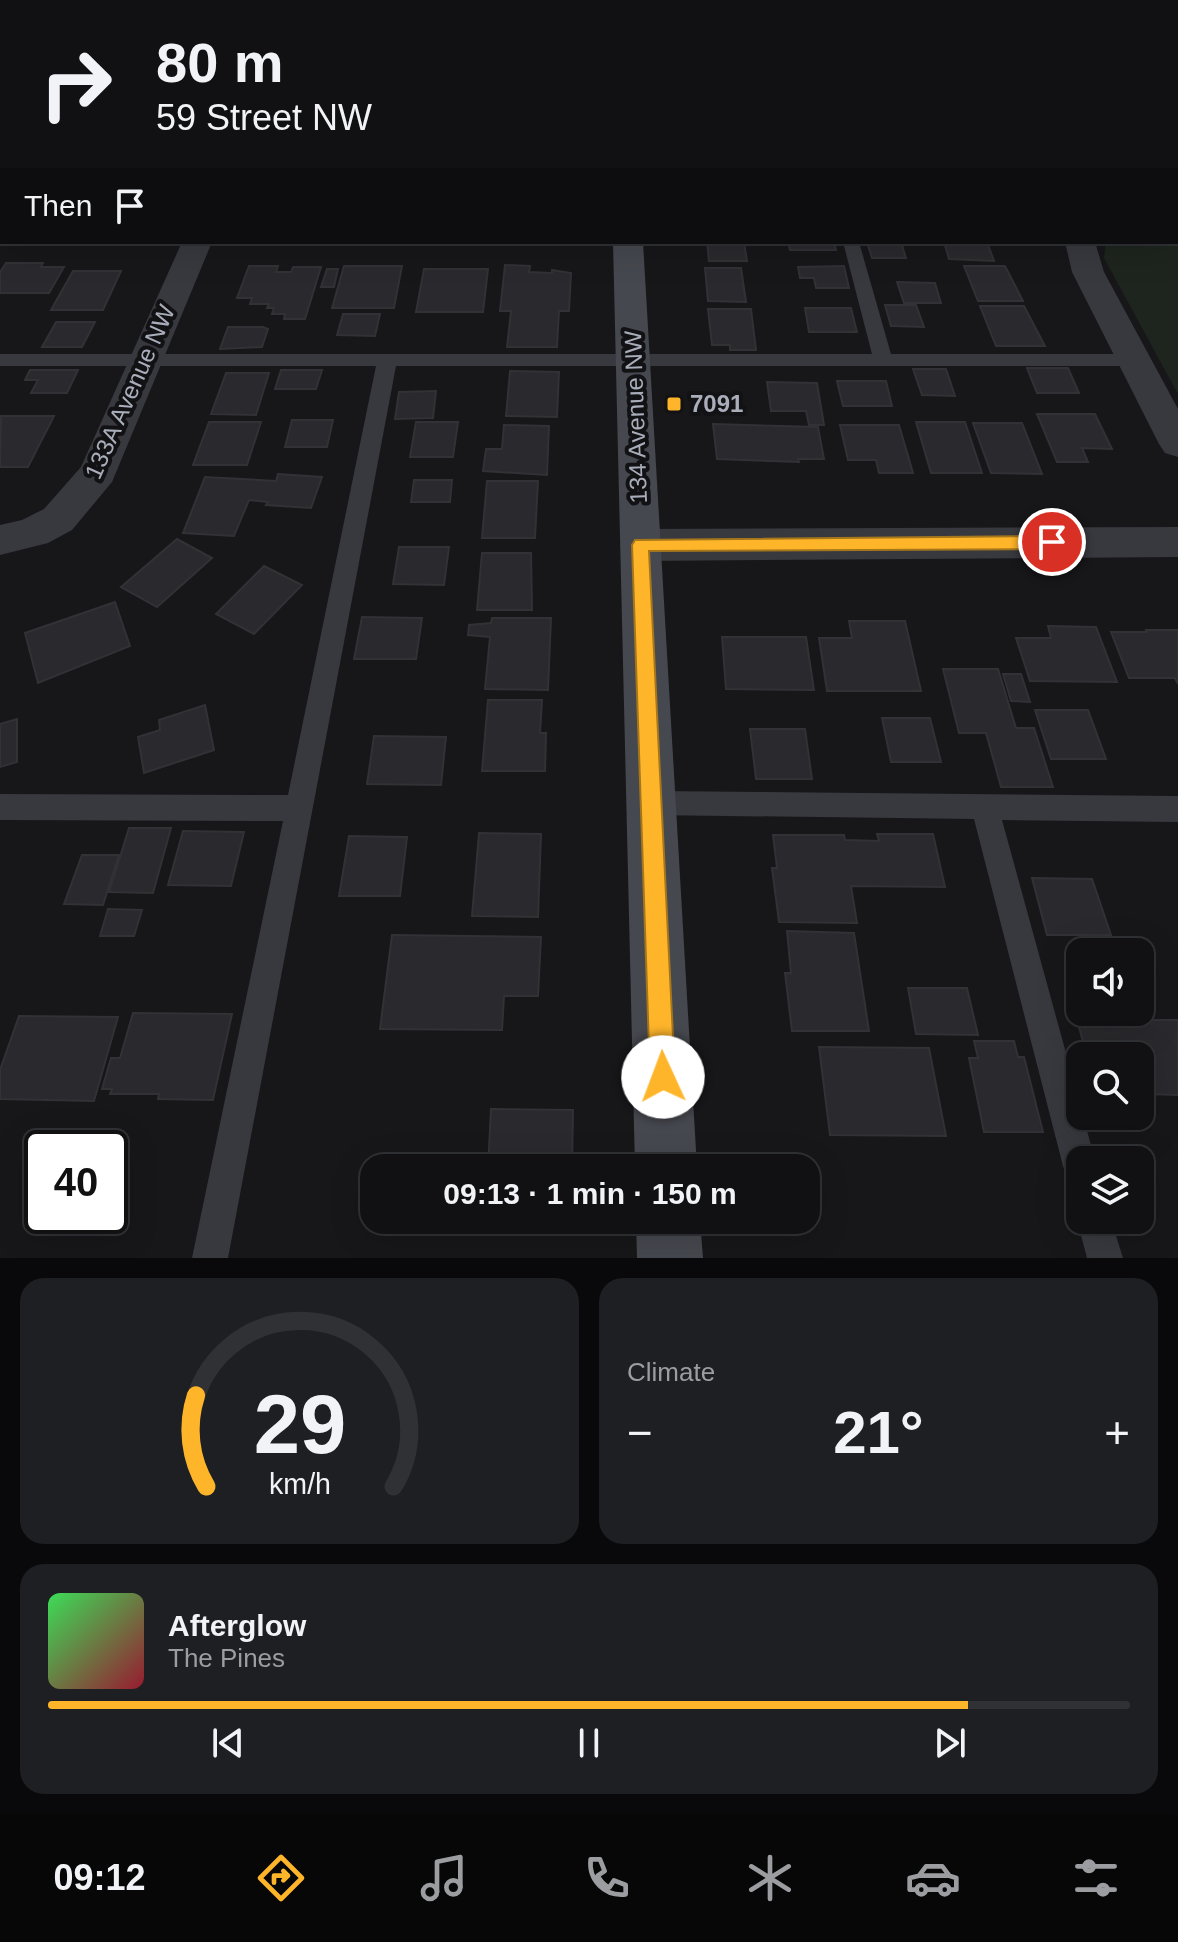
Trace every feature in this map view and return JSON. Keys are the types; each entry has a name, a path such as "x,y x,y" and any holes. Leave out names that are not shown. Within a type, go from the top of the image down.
{"street":[{"name":"133A Avenue NW","path":"0,540 45,530 74,506 98,472 196,244"},
{"name":"134 Avenue NW","path":"628,244 665,1154"},
{"path":"1080,244 1088,272 1178,444"},
{"path":"641,545 1178,542"},
{"path":"669,1234 670,1258"}],"lane":[{"path":"852,244 883,359"},
{"path":"0,360 1134,360"},
{"path":"210,1258 387,361"},
{"path":"651,803 1178,809"},
{"path":"0,807 297,808"},
{"path":"985,809 1075,1146"},
{"path":"1098,1234 1105,1258"}],"shaded area":[{"path":"1106,244 1178,244 1178,394 1104,258"}],"building":[{"path":"707,244 744,244 747,261 709,261"},
{"path":"788,244 834,244 836,250 790,250"},
{"path":"868,244 902,244 906,258 872,258"},
{"path":"945,244 988,244 994,261 949,259"},
{"path":"6,263 43,263 41,267 64,267 49,293 0,293 0,272"},
{"path":"505,265 530,266 529,272 552,273 552,270 571,273 569,311 559,311 557,347 507,347 511,311 500,311"},
{"path":"249,266 278,266 276,272 291,272 293,267 321,267 305,319 284,319 285,314 272,314 274,308 267,308 269,304 250,304 252,298 237,298"},
{"path":"344,266 402,266 394,308 332,308"},
{"path":"844,266 849,288 816,288 814,278 800,278 798,267"},
{"path":"964,266 1005,266 1023,301 978,301"},
{"path":"705,268 741,268 746,302 708,301"},
{"path":"327,269 338,269 334,287 321,287"},
{"path":"424,269 488,269 483,312 416,312"},
{"path":"73,271 121,271 103,310 51,310"},
{"path":"897,282 935,283 941,303 904,303"},
{"path":"885,305 916,305 924,327 891,326"},
{"path":"980,306 1024,306 1045,346 996,346"},
{"path":"805,308 851,308 857,332 809,332"},
{"path":"708,309 751,309 756,350 730,350 730,345 712,345"},
{"path":"343,314 380,314 375,336 337,335"},
{"path":"56,322 95,322 82,347 42,347"},
{"path":"228,327 268,329 262,347 220,349"},
{"path":"1027,368 1068,368 1079,393 1037,393"},
{"path":"913,369 946,369 955,396 922,395"},
{"path":"30,370 78,370 67,393 31,393 38,380 25,380"},
{"path":"281,370 322,370 316,389 275,389"},
{"path":"510,371 559,372 557,417 506,416"},
{"path":"226,373 269,373 256,415 211,414"},
{"path":"837,381 886,381 892,406 843,406"},
{"path":"767,382 817,383 824,425 809,425 806,411 771,411"},
{"path":"436,391 433,418 395,419 399,392"},
{"path":"1037,414 1095,414 1112,449 1082,448 1088,462 1057,462"},
{"path":"1,416 54,416 28,467 0,467"},
{"path":"292,420 333,420 327,447 285,447"},
{"path":"209,422 261,422 247,465 193,465"},
{"path":"416,422 458,422 453,457 410,457"},
{"path":"916,422 965,422 982,473 931,473"},
{"path":"973,423 1022,423 1042,474 991,473"},
{"path":"713,424 818,427 824,459 798,459 799,462 717,459"},
{"path":"504,425 549,426 547,475 483,471 486,449 502,449"},
{"path":"840,425 899,425 913,473 879,473 876,460 848,460"},
{"path":"278,474 322,477 311,508 266,505 268,502 249,500 234,536 183,533 205,477 276,481"},
{"path":"414,480 452,480 450,502 411,502"},
{"path":"487,481 538,481 535,538 482,538"},
{"path":"177,539 212,558 157,607 121,587"},
{"path":"399,547 449,547 444,585 393,584"},
{"path":"482,553 531,553 532,610 477,610"},
{"path":"264,566 302,585 254,634 216,614"},
{"path":"115,602 130,646 38,683 25,633"},
{"path":"362,617 422,618 416,659 354,659"},
{"path":"492,618 551,618 548,690 485,689 490,637 468,635 469,625 491,623"},
{"path":"849,621 905,621 921,691 827,691 819,638 852,638"},
{"path":"1048,626 1096,627 1117,682 1030,681 1016,638 1051,638"},
{"path":"1178,630 1178,684 1175,678 1129,678 1111,632"},
{"path":"722,637 806,637 814,690 726,689"},
{"path":"943,669 998,669 1016,728 1034,728 1053,787 1001,787 986,733 959,733"},
{"path":"1003,674 1021,674 1030,702 1011,701"},
{"path":"488,700 542,700 540,733 546,733 545,771 482,771"},
{"path":"205,705 214,750 144,773 138,737 160,730 159,720"},
{"path":"1035,710 1088,710 1106,759 1051,759"},
{"path":"882,718 930,718 941,762 891,762"},
{"path":"17,719 17,762 0,767 0,724"},
{"path":"750,729 805,729 812,779 756,779"},
{"path":"374,736 446,737 441,785 367,784"},
{"path":"129,828 171,828 153,893 109,892"},
{"path":"183,831 244,832 231,886 168,885"},
{"path":"479,833 541,834 538,917 472,916"},
{"path":"877,834 933,834 945,887 851,886 857,923 779,922 772,868 777,868 773,835 844,835 845,840 879,841"},
{"path":"349,836 407,837 400,896 339,896"},
{"path":"82,855 119,855 103,905 64,904"},
{"path":"1032,878 1092,879 1111,935 1047,935"},
{"path":"108,909 142,910 134,936 100,936"},
{"path":"787,931 854,933 869,1031 792,1031 785,973 791,973"},
{"path":"392,935 541,937 538,996 504,996 502,1030 380,1029"},
{"path":"908,988 967,988 978,1035 916,1034"},
{"path":"133,1013 232,1014 213,1100 158,1099 159,1094 110,1094 112,1089 102,1089 111,1058 120,1058"},
{"path":"19,1016 118,1017 94,1101 0,1099 0,1070"},
{"path":"1154,1020 1178,1020 1178,1095 1154,1094 1154,1042 1083,1042 1079,1026 1154,1026"},
{"path":"974,1041 1014,1041 1018,1057 1024,1057 1043,1132 984,1132 969,1058 978,1058"},
{"path":"819,1047 929,1048 946,1136 830,1135"},
{"path":"491,1109 573,1110 572,1154 489,1154"}],"place":[{"name":"7091","path":"674,404"}],"route":[{"path":"663,1077 641,545 1052,542"}]}
